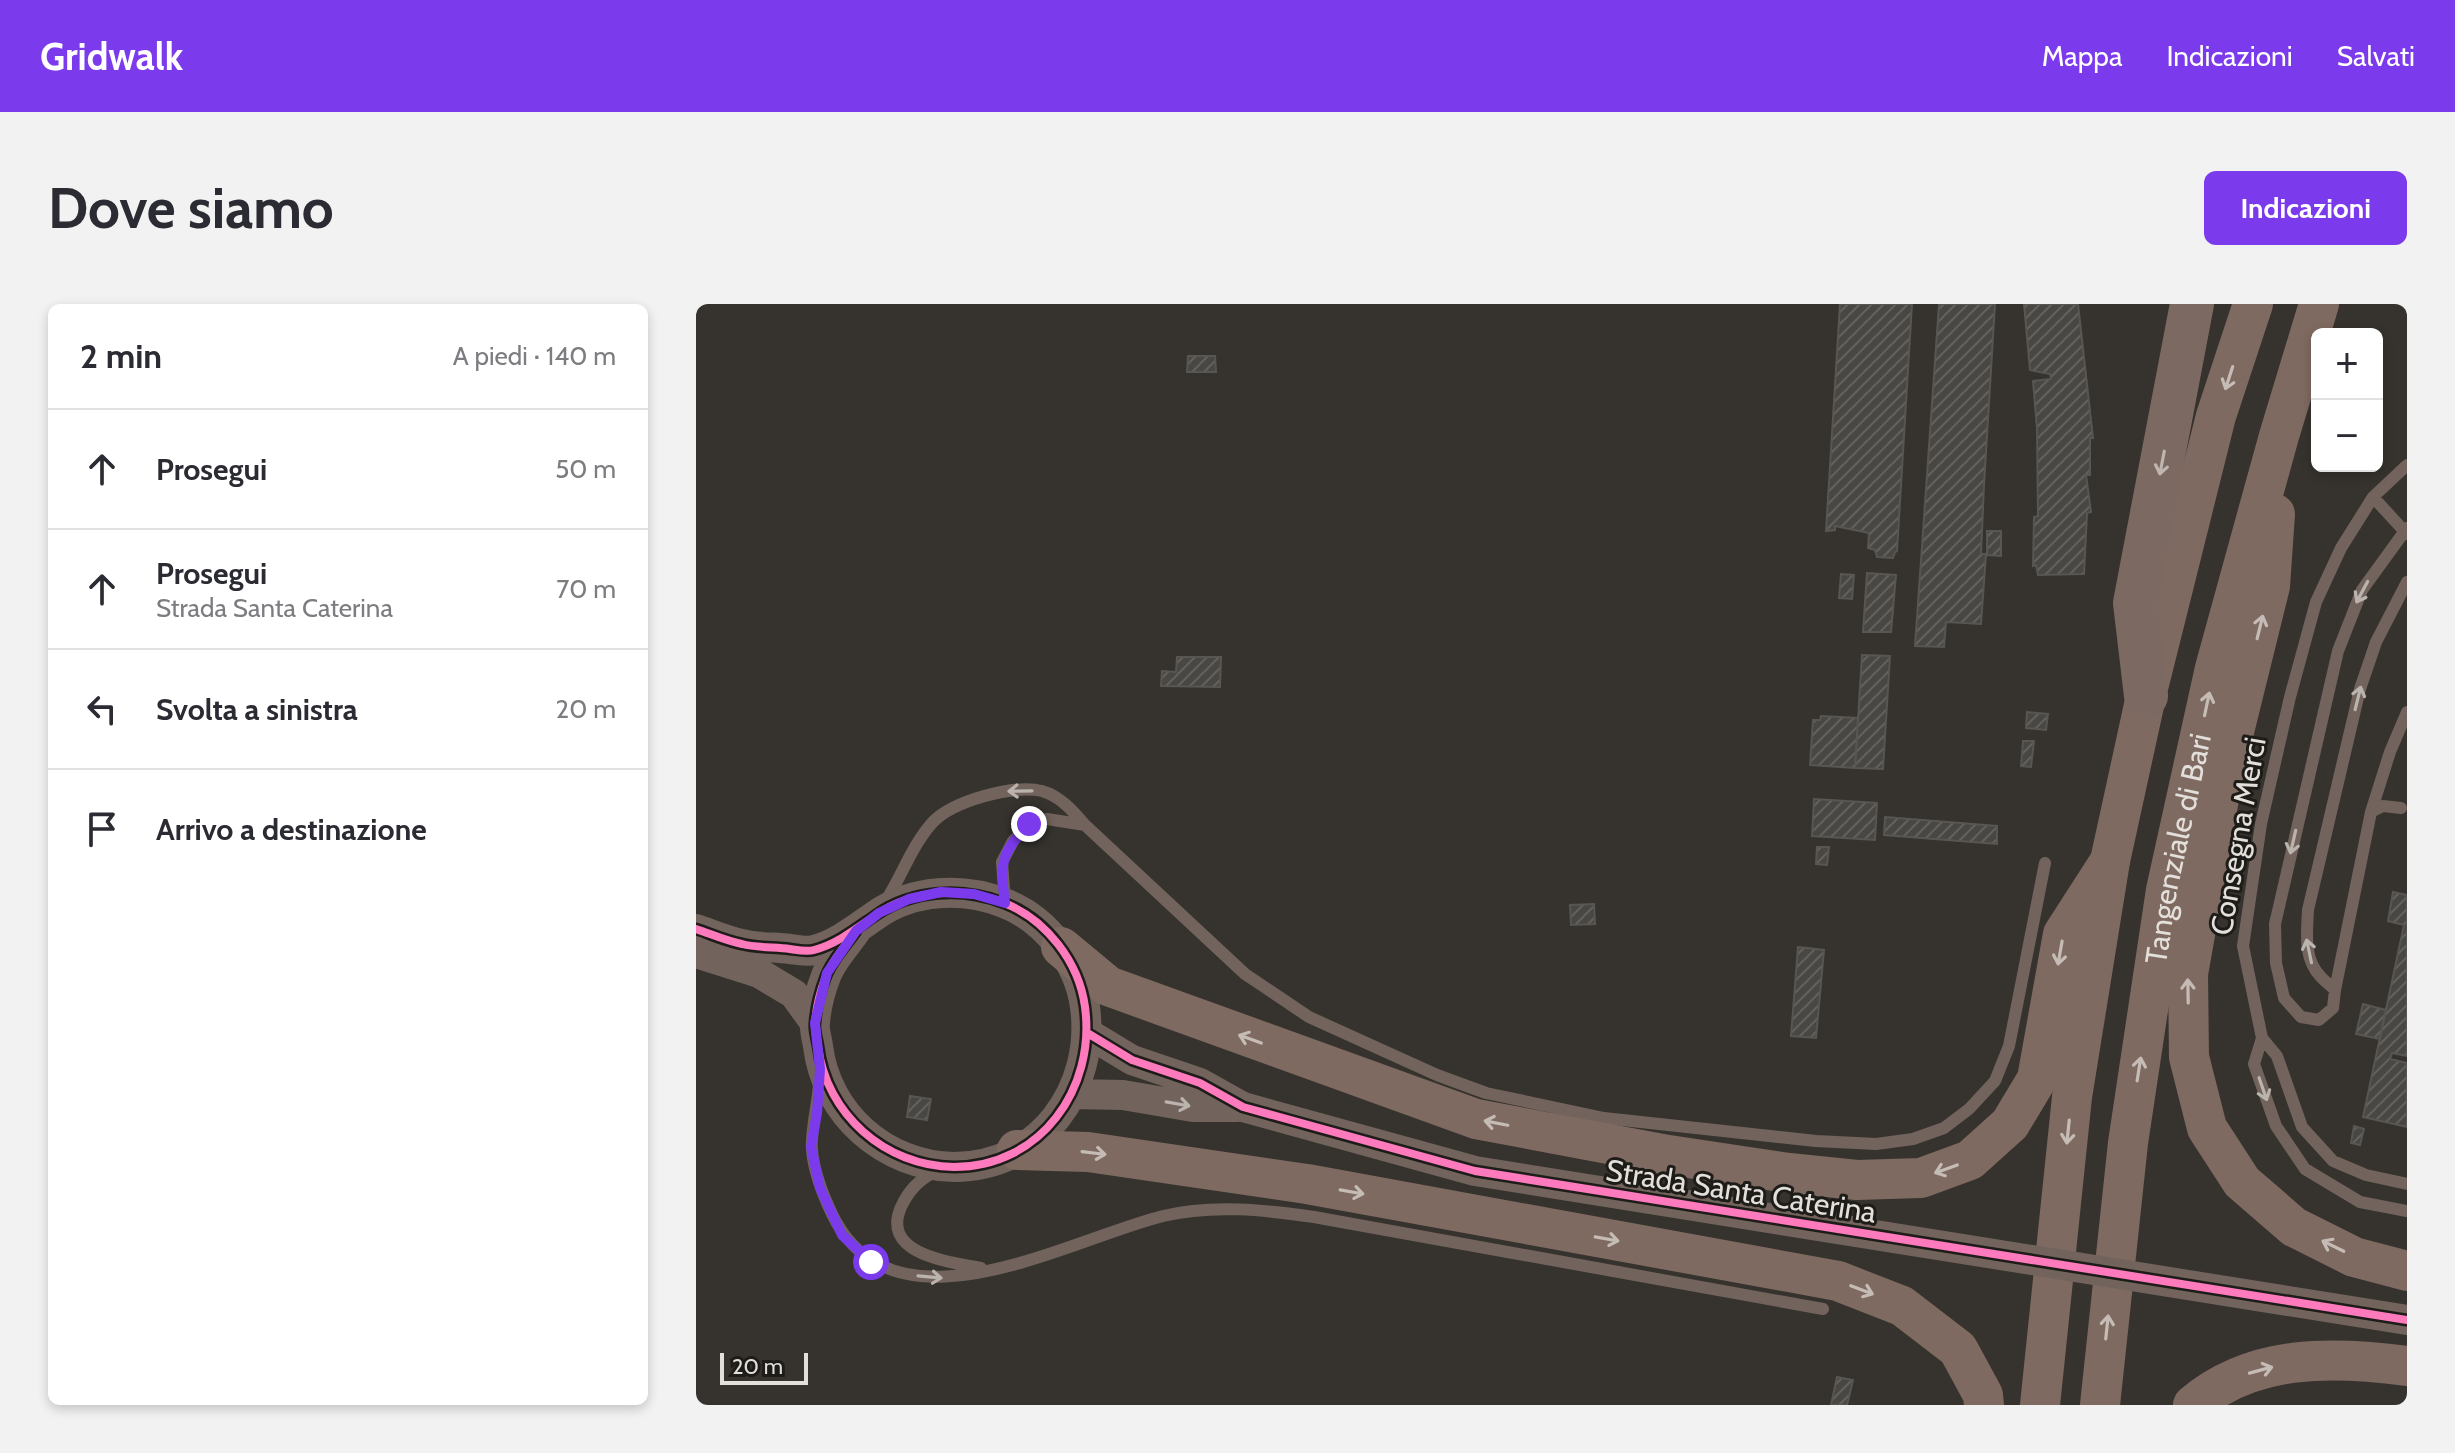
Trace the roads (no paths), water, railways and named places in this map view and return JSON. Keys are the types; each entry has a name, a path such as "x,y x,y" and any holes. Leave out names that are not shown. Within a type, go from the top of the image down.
{"highway":[{"path":"2146,696 2135,603 2192,304"},
{"name":"Tangenziale di Bari","path":"2040,1405 2072,1097 2110,861 2146,696 2216,416 2253,304"},
{"name":"Tangenziale di Bari","path":"2100,1405 2128,1143 2166,890 2215,668 2319,304"},
{"path":"2279,436 2270,586 2223,776 2188,974 2189,1057 2207,1128 2242,1182 2294,1227 2354,1257 2407,1271"},
{"path":"1061,947 1108,986 1476,1119 1662,1154 1789,1173 1857,1180 1921,1178 1970,1160 2010,1124 2037,1079 2063,934 2110,861"},
{"path":"1017,1150 1088,1152 1307,1184 1838,1281 1902,1306 1958,1349 1983,1395 1984,1405"},
{"path":"2193,1405 2212,1389 2257,1369 2295,1362 2359,1360 2407,1366"}],"street":[{"path":"696,929 742,944 812,951 909,899 941,892 974,894 1005,903 1037,921 1061,947 1082,988 1089,1034 1084,1065 1072,1094 1058,1116 1039,1135 1017,1150 987,1162 945,1166 923,1163 889,1151 859,1130 836,1102 820,1069 815,1023 827,973 868,922"},
{"path":"696,953 759,973 794,994 815,1023"},
{"name":"Strada Santa Caterina","path":"1089,1034 1132,1060 1200,1083 1243,1107 1475,1171 2407,1320"},
{"name":"Strada Santa Caterina","path":"1072,1094 1123,1095 1193,1107 1243,1107"}],"lane":[{"name":"Consegna Merci","path":"2407,465 2373,497 2341,548 2316,602 2261,824 2243,946 2262,1038 2254,1064 2276,1126 2305,1169 2360,1202 2407,1211"},
{"path":"2373,497 2406,531 2362,590 2338,651 2275,924 2276,963 2284,998 2301,1017 2319,1020 2333,1008 2371,812 2390,752 2407,712"},
{"path":"2335,990 2321,978 2310,961 2306,940 2308,910 2360,689 2376,642 2407,582"},
{"path":"868,922 909,853 935,820 968,802 1013,789 1043,791 1069,806 1085,825 1245,974 1309,1017 1437,1075 1486,1093 1604,1118 1816,1141 1876,1144 1913,1139 1944,1128 1969,1109 1995,1081 2009,1046 2045,863"},
{"path":"2371,812 2383,806 2401,808"},
{"path":"1005,903 1002,862 1013,841 1029,824 1047,819 1085,825"},
{"path":"2262,1038 2277,1056 2302,1127 2333,1161 2366,1175 2407,1184"},
{"path":"820,1069 811,1147 820,1188 842,1235 871,1262 904,1274 949,1278 988,1270 1164,1216 1214,1209 1256,1209 1823,1309"},
{"path":"945,1166 917,1182 906,1199 899,1212 900,1236 906,1244 930,1257 988,1270"}]}
